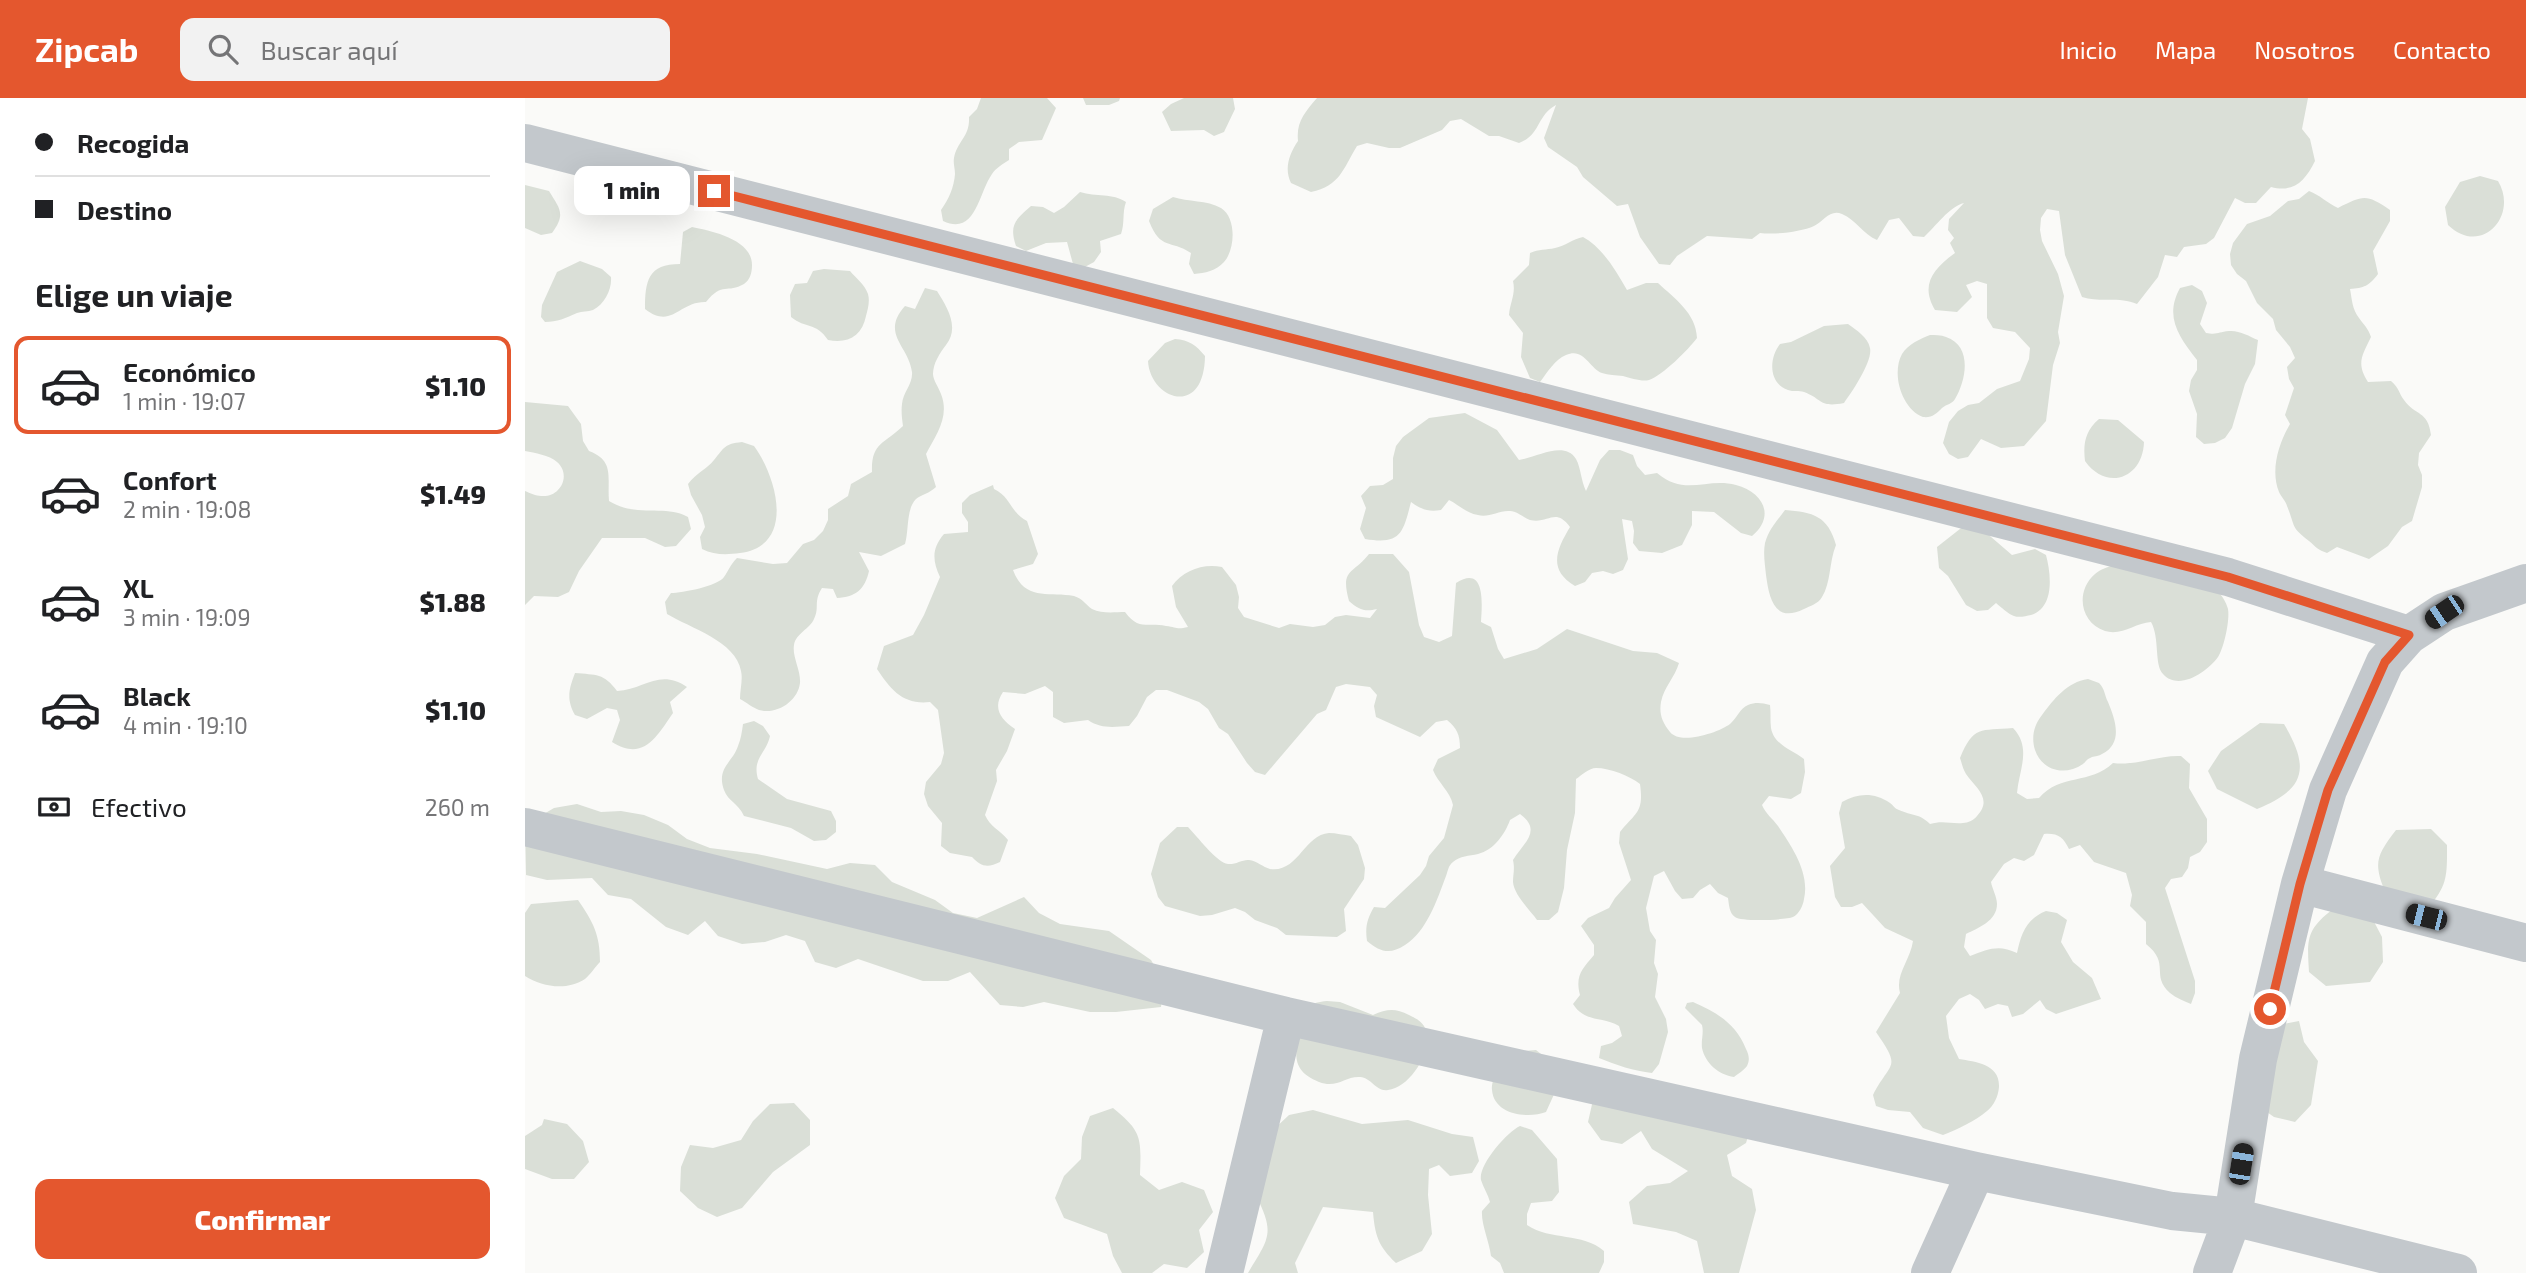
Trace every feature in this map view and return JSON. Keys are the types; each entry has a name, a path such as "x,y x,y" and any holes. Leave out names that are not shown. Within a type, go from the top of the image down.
{"street":[{"path":"525,142 2228,577 2409,635"},
{"path":"2212,1273 2233,1217 2258,1059 2300,884 2328,790 2385,662 2409,635 2444,612 2526,583"},
{"path":"525,827 1286,1016 1976,1171 2172,1211 2233,1217 2458,1273"},
{"path":"2300,884 2526,943"},
{"path":"1224,1273 1286,1016"},
{"path":"1930,1273 1976,1171"}],"shaded area":[{"path":"981,98 1047,98 1056,108 1042,140 1019,142 1009,149 1009,160 992,174 975,211 963,223 954,224 943,221 941,210 954,184 956,152 969,124 969,117 977,109"},
{"path":"1083,98 1120,98 1109,105 1086,105"},
{"path":"1184,98 1233,98 1235,109 1224,132 1214,136 1204,130 1171,131 1162,112"},
{"path":"1317,98 2308,98 2302,129 2310,139 2315,161 2303,180 2292,187 2271,187 2256,203 2245,203 2235,198 2214,238 2206,244 2184,247 2177,257 2165,255 2158,277 2137,304 2123,300 2082,297 2065,255 2059,211 2047,209 2041,218 2042,241 2058,274 2064,296 2058,332 2060,343 2053,365 2046,421 2024,446 2001,448 1981,439 1968,457 1958,459 1949,454 1943,443 1949,422 1958,411 1968,405 1979,403 1997,389 2020,381 2029,359 2030,348 2015,332 1993,328 1987,318 1987,284 1977,281 1966,285 1972,297 1957,312 1935,310 1929,285 1935,271 1955,253 1950,243 1954,238 1948,230 1949,219 1964,203 1948,212 1924,237 1913,236 1899,218 1889,220 1877,240 1847,217 1834,213 1809,228 1773,234 1760,233 1752,239 1707,236 1677,256 1670,265 1659,264 1640,237 1628,204 1617,206 1583,177 1577,167 1548,147 1544,138 1556,105 1545,114 1531,135 1519,143 1499,136 1489,136 1461,119 1450,121 1442,130 1400,148 1367,143 1357,146 1335,181 1311,192 1291,183 1288,167 1298,141 1300,123"},
{"path":"2480,176 2498,181 2504,207 2493,228 2473,237 2460,234 2448,225 2445,207 2460,182"},
{"path":"525,185 549,191 556,202 560,216 552,233 541,235 525,228"},
{"path":"2309,191 2338,208 2365,198 2390,210 2390,221 2373,251 2378,274 2366,286 2350,289 2355,311 2371,337 2363,355 2362,370 2368,382 2391,381 2408,405 2427,421 2431,435 2419,453 2422,487 2412,521 2402,527 2388,546 2369,559 2337,547 2324,552 2294,526 2276,484 2275,475 2279,448 2290,424 2285,415 2294,388 2287,367 2295,358 2276,330 2273,319 2257,303 2246,281 2231,265 2233,243 2247,224 2270,216 2288,201 2299,199"},
{"path":"1080,192 1116,197 1126,202 1121,234 1100,241 1101,252 1094,262 1083,268 1073,264 1067,242 1046,243 1026,251 1016,246 1013,228 1031,206 1043,207 1054,213"},
{"path":"1173,197 1221,208 1230,219 1233,234 1230,250 1228,257 1217,268 1194,274 1189,264 1191,253 1162,241 1153,230 1149,221 1153,209"},
{"path":"692,227 738,243 750,256 750,276 744,284 721,290 706,302 689,306 669,316 654,315 645,309 648,282 661,267 680,264 683,232"},
{"path":"1583,237 1603,254 1627,290 1646,283 1658,283 1683,307 1693,321 1697,338 1675,362 1649,380 1602,373 1582,356 1572,353 1558,360 1540,382 1530,378 1521,357 1523,333 1509,315 1513,281 1529,265 1530,253 1559,247"},
{"path":"580,261 602,269 611,277 607,296 593,310 545,322 541,317 542,305 557,272"},
{"path":"813,271 850,271 868,294 869,305 861,329 853,337 842,341 828,340 819,330 791,317 790,295 795,284 807,283"},
{"path":"2192,285 2202,291 2207,303 2200,324 2206,333 2236,331 2258,340 2255,364 2245,384 2232,428 2225,438 2215,443 2204,444 2196,437 2197,414 2189,391 2197,370 2197,360 2179,335 2174,317 2175,298 2180,288"},
{"path":"925,288 937,291 948,310 952,324 950,338 933,370 944,410 941,426 926,454 936,487 913,503 905,544 881,556 859,552 869,571 859,591 837,598 833,589 822,588 814,619 797,637 794,645 800,678 795,696 779,708 759,710 740,699 741,671 731,651 711,636 667,614 665,602 671,593 699,588 720,580 737,558 773,564 787,563 803,544 814,540 823,531 828,520 828,509 848,496 851,484 872,472 876,449 903,426 903,400 912,376 910,363 895,332 895,324 905,306 915,309"},
{"path":"1848,324 1867,340 1870,354 1861,376 1844,403 1825,404 1804,392 1781,387 1772,370 1774,356 1780,344 1791,342 1824,326"},
{"path":"1930,335 1940,335 1955,342 1964,356 1965,365 1962,383 1954,401 1934,415 1923,417 1909,407 1904,399 1898,371 1905,350"},
{"path":"1175,339 1192,344 1205,356 1202,376 1196,389 1187,395 1167,393 1151,374 1148,361 1165,343"},
{"path":"525,402 568,406 581,424 583,441 589,451 606,465 609,501 629,509 679,513 688,517 691,529 676,546 665,547 645,538 602,538 579,571 569,592 558,597 534,596 525,605 525,491 548,496 558,490 564,479 557,462 525,451"},
{"path":"1465,413 1497,430 1519,460 1557,450 1571,454 1578,463 1586,491 1600,460 1609,450 1620,450 1633,455 1637,466 1645,475 1657,473 1677,484 1725,483 1745,488 1759,499 1763,506 1763,521 1752,536 1741,533 1714,512 1692,511 1692,525 1682,545 1662,553 1639,551 1633,543 1632,521 1622,519 1628,559 1623,570 1613,574 1603,571 1592,573 1585,582 1575,586 1566,579 1558,566 1558,551 1570,527 1556,517 1537,521 1510,511 1486,516 1466,511 1449,500 1441,510 1422,509 1411,502 1399,534 1386,540 1365,539 1360,529 1366,508 1361,496 1370,486 1383,485 1393,479 1393,458 1396,446 1403,437 1429,418"},
{"path":"2099,419 2118,420 2144,442 2137,465 2122,477 2103,476 2085,461 2086,438"},
{"path":"742,442 754,446 769,475 777,508 775,524 769,538 758,548 735,554 711,552 702,549 700,537 705,527 688,484 725,447"},
{"path":"993,485 1027,521 1038,554 1033,564 1013,570 1024,587 1039,593 1074,596 1096,611 1125,612 1139,624 1188,627 1176,607 1172,586 1188,572 1208,566 1222,567 1236,585 1238,608 1244,617 1279,628 1290,624 1313,627 1325,625 1335,617 1346,615 1370,618 1377,609 1362,610 1349,601 1347,577 1369,554 1393,554 1409,572 1419,625 1424,637 1439,642 1452,636 1456,583 1473,579 1480,589 1481,622 1491,627 1504,659 1537,649 1567,629 1633,651 1657,653 1679,663 1660,706 1663,721 1675,736 1690,738 1708,734 1730,724 1748,705 1770,705 1771,728 1776,739 1804,759 1805,772 1801,793 1791,799 1769,796 1762,805 1799,861 1805,889 1800,910 1789,918 1739,919 1732,913 1728,898 1718,893 1710,884 1693,898 1682,899 1664,871 1654,876 1646,908 1650,931 1656,940 1654,963 1658,974 1655,997 1666,1019 1668,1032 1659,1064 1652,1073 1599,1058 1601,1046 1622,1036 1619,1026 1588,1017 1573,1004 1580,995 1578,983 1581,973 1594,955 1594,945 1581,926 1588,918 1609,908 1631,880 1619,843 1620,832 1640,807 1641,794 1640,784 1631,778 1596,768 1588,770 1576,779 1575,813 1567,850 1564,888 1558,912 1549,920 1537,920 1514,887 1513,860 1531,832 1527,820 1520,814 1510,820 1502,836 1489,849 1459,858 1451,864 1430,914 1413,939 1395,950 1376,948 1367,941 1366,936 1367,923 1374,907 1385,908 1420,875 1429,856 1444,838 1453,805 1433,770 1438,759 1460,748 1460,743 1456,729 1447,720 1436,722 1420,737 1376,717 1374,706 1377,695 1370,687 1346,684 1336,687 1326,710 1317,714 1265,775 1255,772 1247,763 1228,734 1219,728 1208,709 1199,702 1167,690 1156,690 1147,697 1129,726 1112,727 1088,720 1064,723 1053,717 1053,692 1045,686 1025,694 1003,692 998,708 1006,722 1015,729 996,770 997,781 985,815 1008,840 1000,862 992,865 985,866 972,857 950,853 941,846 942,823 928,806 924,794 926,782 941,764 944,753 938,710 930,702 912,701 899,694 877,669 884,646 913,635 924,615 940,577 935,554 940,539 944,534 968,532 962,503 970,495"},
{"path":"1785,510 1818,517 1829,528 1836,545 1822,597 1814,604 1794,613 1780,611 1771,599 1764,559 1767,538"},
{"path":"1976,524 2012,555 2035,549 2046,555 2049,571 2048,598 2039,611 2016,617 1996,603 1988,610 1977,611 1966,605 1948,576 1939,568 1937,547 1965,525"},
{"path":"2115,565 2199,570 2220,593 2228,609 2224,641 2218,657 2193,678 2177,681 2170,679 2160,670 2151,622 2111,632 2090,621 2083,606 2085,589 2095,574"},
{"path":"575,673 604,678 617,691 668,679 687,687 670,702 673,713 655,738 641,748 633,749 612,742 620,720 617,710 607,708 587,719 575,715 569,694"},
{"path":"2088,679 2099,683 2113,716 2116,730 2113,744 2102,754 2090,758 2076,768 2061,771 2048,767 2035,750 2035,727 2062,692"},
{"path":"754,721 763,726 770,736 758,761 758,779 787,799 831,811 836,821 836,832 826,840 814,841 791,828 744,816 726,794 722,776 736,752 743,724"},
{"path":"2260,723 2284,724 2298,753 2300,765 2299,776 2294,785 2286,793 2257,809 2217,789 2208,771 2221,751"},
{"path":"2013,728 2019,736 2023,751 2017,793 2027,799 2039,798 2057,785 2095,774 2113,763 2181,756 2190,764 2189,788 2207,819 2207,842 2200,852 2190,857 2188,868 2182,877 2171,879 2165,888 2195,981 2195,993 2191,1004 2172,995 2164,987 2157,958 2146,944 2146,922 2130,906 2132,895 2126,873 2094,862 2080,845 2069,849 2059,837 2044,834 2034,855 2024,861 2014,858 2004,864 1991,882 1997,901 1994,915 1986,923 1966,934 1964,947 1970,956 1999,948 2017,953 2023,933 2034,918 2046,911 2057,913 2067,920 2061,942 2073,962 2092,978 2101,999 2056,1014 2046,1009 2040,1000 2023,1014 2012,1017 2008,1006 1998,1004 1985,1009 1979,1000 1970,994 1959,999 1946,1016 1949,1038 1959,1059 1979,1063 1991,1069 1996,1073 1999,1087 1992,1106 1987,1111 1943,1135 1923,1128 1910,1112 1876,1106 1873,1095 1889,1070 1891,1059 1876,1032 1900,993 1899,980 1913,941 1885,928 1862,903 1841,907 1835,897 1830,866 1845,848 1839,813 1842,802 1866,795 1884,799 1897,809 1919,816 1930,824 1971,821 1982,810 1983,799 1966,774 1960,758 1970,740 1979,732"},
{"path":"577,804 601,812 621,811 644,815 668,825 687,839 710,848 757,854 827,869 850,863 875,865 892,882 935,900 953,913 977,918 1024,897 1039,913 1060,924 1109,931 1151,960 1164,982 1161,1007 1090,1012 1044,1002 1023,1007 1000,1005 970,972 948,981 923,981 858,959 836,968 815,962 805,941 786,935 765,942 742,944 718,936 705,921 688,935 666,927 631,899 608,895 592,878 547,880 526,875 525,825 554,808"},
{"path":"1177,827 1188,827 1223,862 1231,864 1249,860 1270,869 1280,869 1288,865 1320,835 1329,833 1351,836 1358,845 1365,868 1364,879 1344,909 1346,931 1337,937 1286,935 1235,908 1200,916 1165,906 1158,897 1151,874 1160,843"},
{"path":"2431,829 2447,845 2445,879 2435,900 2428,908 2386,894 2378,867 2389,839 2396,830"},
{"path":"578,900 595,929 600,962 585,979 570,985 547,985 525,976 525,913 531,904"},
{"path":"2333,909 2371,916 2382,937 2383,962 2370,982 2326,986 2309,972 2310,936 2318,923"},
{"path":"1327,1001 1340,1002 1373,1015 1395,1010 1420,1022 1425,1028 1427,1045 1412,1075 1397,1088 1384,1090 1360,1077 1325,1084 1303,1072 1296,1053 1305,1016 1312,1005"},
{"path":"1693,1002 1725,1020 1742,1040 1749,1062 1734,1077 1718,1071 1706,1059 1702,1048 1702,1025 1685,1008 1687,1003"},
{"path":"2299,1021 2304,1042 2318,1061 2311,1105 2295,1122 2274,1117 2254,1103 2273,1026"},
{"path":"1536,1050 1546,1058 1556,1090 1546,1112 1522,1115 1505,1110 1494,1098 1492,1090 1497,1068 1524,1051"},
{"path":"1593,1100 1753,1120 1746,1143 1727,1155 1732,1176 1752,1189 1756,1210 1739,1273 1704,1273 1697,1241 1676,1232 1633,1224 1629,1202 1647,1186 1670,1183 1688,1171 1652,1149 1641,1131 1622,1144 1601,1140 1588,1122"},
{"path":"794,1103 810,1120 810,1145 773,1172 742,1208 717,1217 698,1208 680,1191 681,1167 690,1145 713,1148 741,1140 753,1121 770,1104"},
{"path":"1113,1108 1130,1124 1138,1137 1140,1175 1159,1190 1182,1182 1204,1190 1213,1212 1199,1230 1204,1252 1187,1268 1164,1264 1152,1273 1122,1273 1113,1256 1107,1234 1064,1218 1055,1198 1064,1176 1081,1159 1082,1137 1090,1116"},
{"path":"1313,1110 1362,1124 1408,1120 1452,1134 1473,1137 1479,1161 1472,1173 1450,1176 1439,1165 1429,1169 1428,1195 1432,1234 1422,1251 1396,1263 1378,1240 1373,1212 1323,1207 1295,1263 1298,1273 1248,1273 1267,1236 1266,1219 1256,1196 1272,1131 1289,1115"},
{"path":"544,1119 567,1124 583,1141 589,1162 574,1179 552,1179 525,1169 525,1136 542,1125"},
{"path":"1520,1126 1532,1130 1557,1159 1559,1192 1552,1201 1531,1203 1527,1225 1546,1233 1586,1241 1604,1251 1604,1262 1599,1273 1504,1273 1500,1263 1491,1256 1482,1216 1482,1211 1490,1202 1481,1174 1495,1150"}],"route":[{"path":"714,191 2228,577 2409,635 2385,662 2328,790 2300,884 2270,1009"}]}
